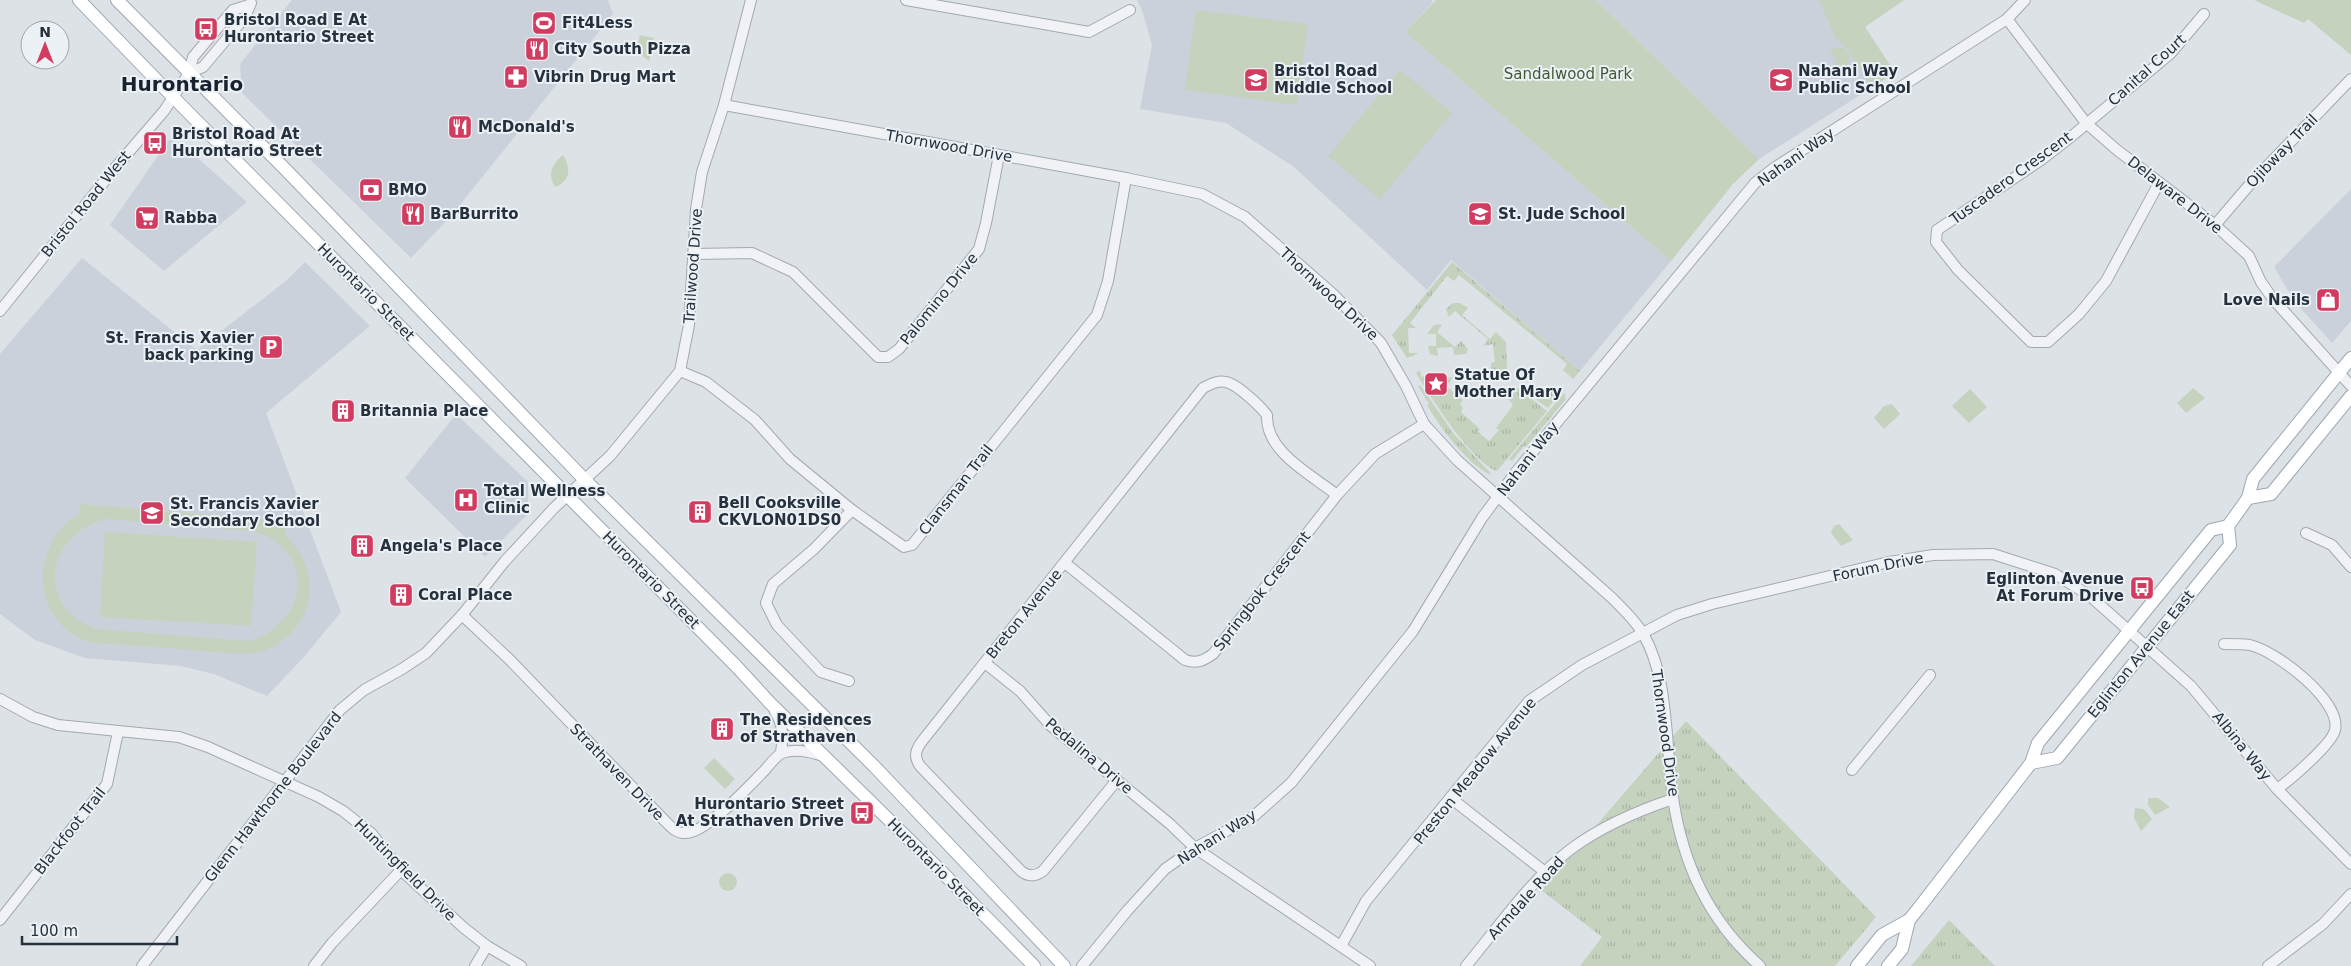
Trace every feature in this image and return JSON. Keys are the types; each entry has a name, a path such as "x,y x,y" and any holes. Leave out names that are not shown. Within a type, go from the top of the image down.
{"main road":[{"name":"Hurontario Street","path":"79,0 737,667 770,704 941,871 1034,966"},
{"name":"Hurontario Street","path":"117,0 295,179 585,480 867,759 1064,966"},
{"path":"2228,526 2248,498 2252,479 2351,358"},
{"path":"2248,498 2271,494 2351,396"},
{"name":"Eglinton Avenue East","path":"1888,966 1902,949 1909,920 2031,763 2038,743 2211,530 2228,526 2230,545 2057,758 2031,763"},
{"name":"Eglinton Avenue East","path":"1857,966 1882,934 1909,920"}],"street":[{"name":"Trailwood Drive","path":"567,496 610,456 680,371 689,325 696,209 702,172 724,105 751,0"},
{"path":"906,0 1089,32 1130,10"},
{"name":"Nahani Way","path":"1082,966 1165,869 1195,848 1254,816 1291,783 1413,630 1482,518 1516,472 1756,183 1774,168 2007,19 2025,0"},
{"name":"Bristol Road West","path":"0,310 174,98 189,73 194,57 233,10 251,3"},
{"name":"Canital Court","path":"2086,123 2170,54 2204,14"},
{"name":"Delaware Drive","path":"2007,19 2086,123 2117,150 2215,225 2248,256 2261,282 2273,299 2351,386"},
{"name":"Ojibway Trail","path":"2215,225 2250,183 2351,79"},
{"name":"Thornwood Drive","path":"724,105 1126,178 1202,194 1245,217 1333,294 1381,343 1406,386 1424,424 1457,460 1631,617 1642,633 1657,672 1673,799 1684,848 1699,889 1727,934 1760,966"},
{"name":"Tuscadero Crescent","path":"2086,123 2041,160 1937,230 1936,242 1943,253 2031,342 2048,342 2079,314 2106,281 2159,183"},
{"name":"Palomino Drive","path":"694,254 752,253 793,272 878,357 888,357 899,349 979,249 999,155"},
{"name":"Clansman Trail","path":"680,371 706,382 755,420 790,459 852,510 904,547 912,545 1097,315 1108,281 1126,178"},
{"name":"Breton Avenue","path":"1117,780 1043,871 1033,876 1022,872 920,766 916,758 918,746 1204,388 1216,382 1227,382 1235,386 1263,409 1267,415 1267,425 1273,439 1284,454 1338,495"},
{"name":"Springbok Crescent","path":"1065,563 1185,660 1195,663 1203,661 1213,654 1338,495 1375,454 1424,424"},
{"name":"Glenn Hawthorne Boulevard","path":"142,966 287,781 340,710 364,690 426,653 462,615 505,561 567,496"},
{"path":"849,681 821,672 777,625 766,603 773,584 814,548 852,510"},
{"path":"2306,533 2332,546 2351,567"},
{"name":"Forum Drive","path":"1642,633 1677,615 1712,604 1889,562 1934,556 1993,554 2043,569 2064,579 2105,608 2130,630"},
{"name":"Strathaven Drive","path":"462,615 509,659 665,821 678,832 686,834 696,831 723,811 781,753"},
{"name":"Albina Way","path":"2130,630 2205,701 2277,789 2351,864"},
{"name":"Preston Meadow Avenue","path":"1341,946 1366,901 1536,695 1582,665 1642,633"},
{"path":"2224,644 2251,645 2284,662 2306,678 2333,712 2336,720 2332,737 2289,781 2277,789"},
{"name":"Pedalina Drive","path":"985,663 1020,691 1050,726 1117,780 1195,848 1370,966"},
{"path":"1852,770 1930,675"},
{"name":"Huntingfield Drive","path":"0,699 34,717 58,725 179,737 208,747 287,781 343,811 371,834 402,870 464,928 487,946 521,966"},
{"path":"770,704 781,720 783,733 781,753 804,751 825,757"},
{"name":"Blackfoot Trail","path":"0,920 107,784 118,732"},
{"path":"1452,799 1545,872"},
{"name":"Armdale Road","path":"1466,966 1545,872 1570,850 1636,811 1673,799"},
{"path":"314,966 332,943 402,870"},
{"path":"2268,966 2323,924 2351,894"},
{"path":"475,966 487,946"}],"shaded area":[{"path":"292,0 608,0 613,14 451,216 411,258 242,93 240,64"},
{"name":"St. Jude School","path":"1137,0 1432,0 1433,2 1405,32 1671,261 1580,371 1451,260 1427,290 1294,167 1226,123 1140,109 1152,45 1142,10"},
{"name":"Nahani Way Public School","path":"1596,0 1904,0 1865,27 1895,73 1759,159"},
{"path":"169,140 181,143 247,202 164,271 110,225"},
{"path":"2351,189 2351,321 2332,343 2295,302 2274,267"},
{"name":"St. Francis Xavier Secondary School","path":"82,258 197,350 287,280 305,262 370,326 266,413 341,612 303,658 267,696 214,674 181,666 85,658 35,640 0,614 0,354"},
{"path":"456,414 528,482 528,514 485,557 405,478"}],"green space":[{"name":"Sandalwood Park","path":"1436,0 1596,0 1759,159 1733,184 1671,261 1405,32"},
{"path":"1819,0 1904,0 1865,27 1895,73 1872,87 1846,47 1836,39"},
{"path":"2254,0 2351,0 2351,55 2308,19 2304,23"},
{"path":"1196,10 1308,24 1297,105 1185,90"},
{"path":"640,35 654,38 649,61 636,51"},
{"path":"1834,48 1844,48 1850,56 1847,69 1842,73 1835,64 1836,57 1829,51"},
{"path":"1400,70 1452,113 1380,199 1328,156"},
{"path":"563,155 568,169 567,178 555,187 551,177 552,169"},
{"path":"1452,262 1580,371 1573,379 1563,370 1567,364 1459,275 1454,281 1447,276 1410,323 1416,328 1408,328 1409,353 1419,353 1407,358 1392,335"},
{"path":"1453,303 1460,303 1468,308 1462,315 1490,339 1496,332 1506,342 1507,369 1496,382 1490,378 1492,375 1491,363 1495,362 1493,344 1483,346 1488,339 1455,311 1449,317 1446,309"},
{"path":"1434,325 1442,325 1437,332 1455,347 1461,341 1468,349 1466,354 1454,355 1453,347 1437,348 1438,356 1430,354 1428,346 1436,346 1436,334 1427,334"},
{"path":"1420,370 1421,377 1426,376 1428,384 1435,391 1438,391 1446,378 1453,377 1446,386 1463,400 1460,404 1463,408 1461,412 1480,429 1478,432 1489,441 1499,430 1496,428 1513,405 1507,398 1516,387 1547,411 1497,471 1475,455 1452,428 1416,373"},
{"path":"1420,385 1454,434 1492,475 1474,464 1455,445 1427,405 1429,404 1418,386"},
{"path":"2193,388 2205,398 2186,413 2177,403"},
{"path":"1562,389 1548,408 1537,400 1542,390"},
{"path":"1970,389 1987,407 1969,423 1952,406"},
{"path":"1564,393 1566,399 1526,447 1524,446 1512,461 1509,459"},
{"path":"1892,404 1900,414 1884,429 1874,418 1884,406"},
{"path":"80,504 282,521 286,523 285,535 298,550 306,566 309,583 308,600 303,616 294,630 281,642 263,651 254,653 240,654 107,644 84,640 65,628 51,610 46,599 43,577 48,550 56,536 66,524 79,515","holes":["106,519 255,531 279,544 290,557 297,572 298,586 295,601 288,614 277,626 264,635 248,641 95,629 72,616 58,595 55,581 56,567 60,554 68,542 79,532 91,524"]},
{"path":"1839,524 1853,540 1841,546 1831,533 1834,526"},
{"path":"105,532 257,542 251,626 100,617"},
{"path":"1686,721 1876,917 1835,966 1580,966 1602,937 1541,890"},
{"path":"714,758 735,779 725,789 704,768"},
{"path":"2148,798 2158,798 2170,807 2155,815 2148,805"},
{"path":"2135,808 2144,809 2152,819 2141,831 2134,818"},
{"path":"728,873 734,876 737,882 734,888 728,891 722,888 719,882 722,876"},
{"path":"1949,920 1995,966 1911,966"}],"place":[{"name":"Fit4Less","path":"544,23"},
{"name":"Bristol Road E At Hurontario Street","path":"206,29"},
{"name":"City South Pizza","path":"537,49"},
{"name":"Vibrin Drug Mart","path":"516,77"},
{"name":"Bristol Road Middle School","path":"1256,80"},
{"name":"Nahani Way Public School","path":"1781,80"},
{"name":"McDonald's","path":"460,127"},
{"name":"Bristol Road At Hurontario Street","path":"155,143"},
{"name":"BMO","path":"371,190"},
{"name":"BarBurrito","path":"413,214"},
{"name":"St. Jude School","path":"1480,214"},
{"name":"Rabba","path":"147,218"},
{"name":"Love Nails","path":"2328,300"},
{"name":"St. Francis Xavier back parking","path":"271,347"},
{"name":"Statue Of Mother Mary","path":"1436,384"},
{"name":"Britannia Place","path":"343,411"},
{"name":"Total Wellness Clinic","path":"466,500"},
{"name":"Bell Cooksville CKVLON01DS0","path":"700,512"},
{"name":"St. Francis Xavier Secondary School","path":"152,513"},
{"name":"Angela's Place","path":"362,546"},
{"name":"Eglinton Avenue At Forum Drive","path":"2142,588"},
{"name":"Coral Place","path":"401,595"},
{"name":"The Residences of Strathaven","path":"722,729"},
{"name":"Hurontario Street At Strathaven Drive","path":"862,813"}],"district":[{"name":"Hurontario","path":"182,84"}]}
